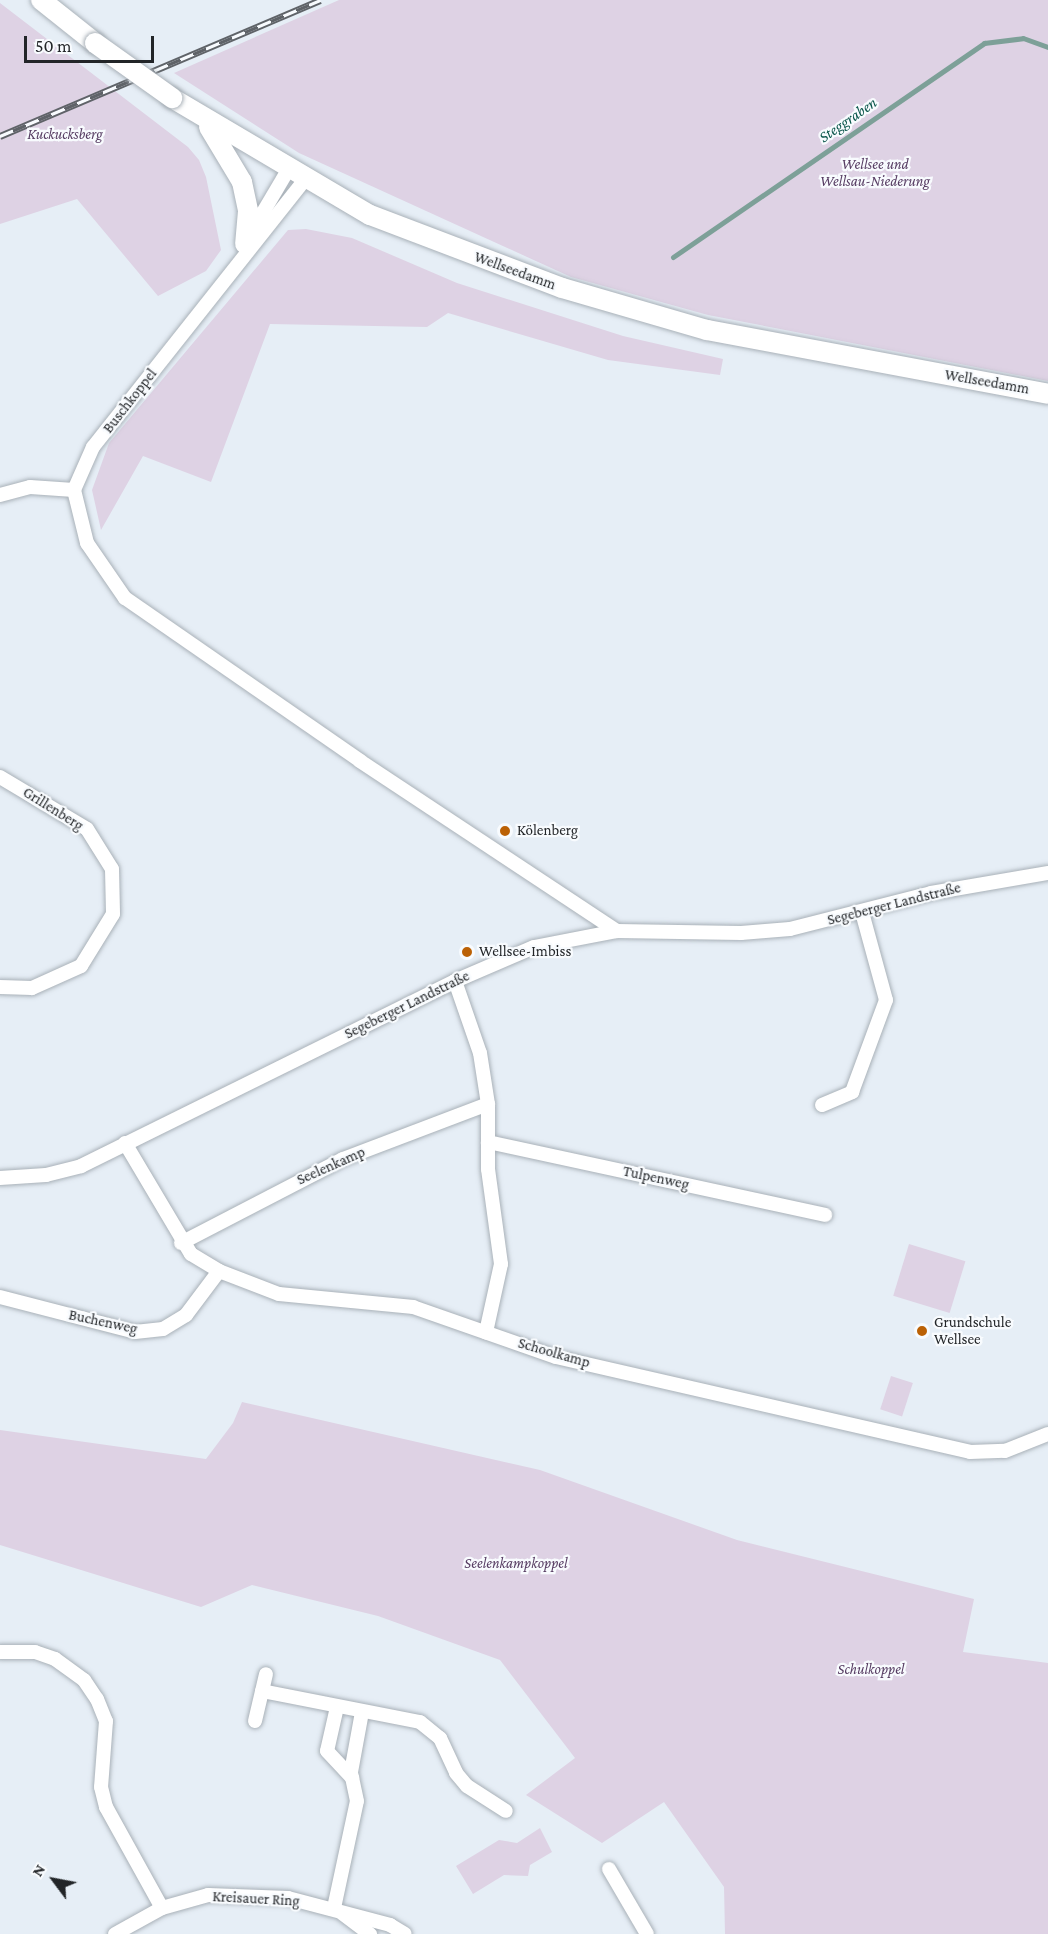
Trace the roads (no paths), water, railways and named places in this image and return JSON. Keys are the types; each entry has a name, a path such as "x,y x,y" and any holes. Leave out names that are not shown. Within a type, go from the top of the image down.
{"main road":[{"name":"Wellseedamm","path":"41,0 95,43 172,98 297,175 394,226 562,288 668,321 1048,394"},
{"path":"202,117 224,147 242,182 248,211 243,251"}],"street":[{"name":"Buschkoppel","path":"74,490 93,447 243,251 297,175"},
{"name":"Buschkoppel","path":"243,251 285,210 297,175"},
{"path":"0,495 30,487 74,490 87,543 125,598 360,761 617,931"},
{"name":"Grillenberg","path":"0,777 87,829 112,869 113,914 81,966 32,988 0,987"},
{"name":"Segeberger Landstraße","path":"0,1178 46,1174 81,1166 455,981 534,947 617,931 741,933 790,929 941,891 1048,873"},
{"path":"822,1105 852,1092 886,1000 862,912"},
{"path":"455,981 480,1053 488,1104 488,1142 501,1264 486,1332"},
{"name":"Seelenkamp","path":"182,1243 334,1163 488,1104"},
{"name":"Tulpenweg","path":"488,1142 825,1215"},
{"name":"Schoolkamp","path":"125,1143 182,1243 219,1271 279,1294 412,1307 556,1357 952,1449 1005,1451 1048,1434"},
{"name":"Buchenweg","path":"0,1297 135,1332 163,1329 186,1315 219,1271"},
{"path":"0,1652 35,1652 55,1659 84,1680 97,1699 106,1721 101,1787 106,1807 162,1908"},
{"path":"255,1721 266,1674"},
{"path":"262,1691 420,1722 431,1728 467,1786 506,1811"},
{"path":"337,1707 327,1751 352,1778"},
{"path":"334,1908 357,1801 352,1778 362,1712"},
{"path":"609,1869 647,1934"},
{"name":"Kreisauer Ring","path":"115,1934 162,1908 208,1895 288,1898 334,1908 390,1925 405,1934"},
{"name":"Kreisauer Ring","path":"334,1908 370,1934"}],"waterway":[{"name":"Steggraben","path":"673,257 984,43 1023,38 1048,47"}],"railway":[{"path":"0,136 320,0"}],"place":[{"name":"Kölenberg","path":"505,831"},
{"name":"Wellsee-Imbiss","path":"467,952"},
{"name":"Grundschule Wellsee","path":"922,1331"}],"park label":[{"name":"Kuckucksberg","path":"65,135"},
{"name":"Wellsee und Wellsau-Niederung","path":"875,172"},
{"name":"Seelenkampkoppel","path":"516,1564"},
{"name":"Schulkoppel","path":"871,1670"}]}
